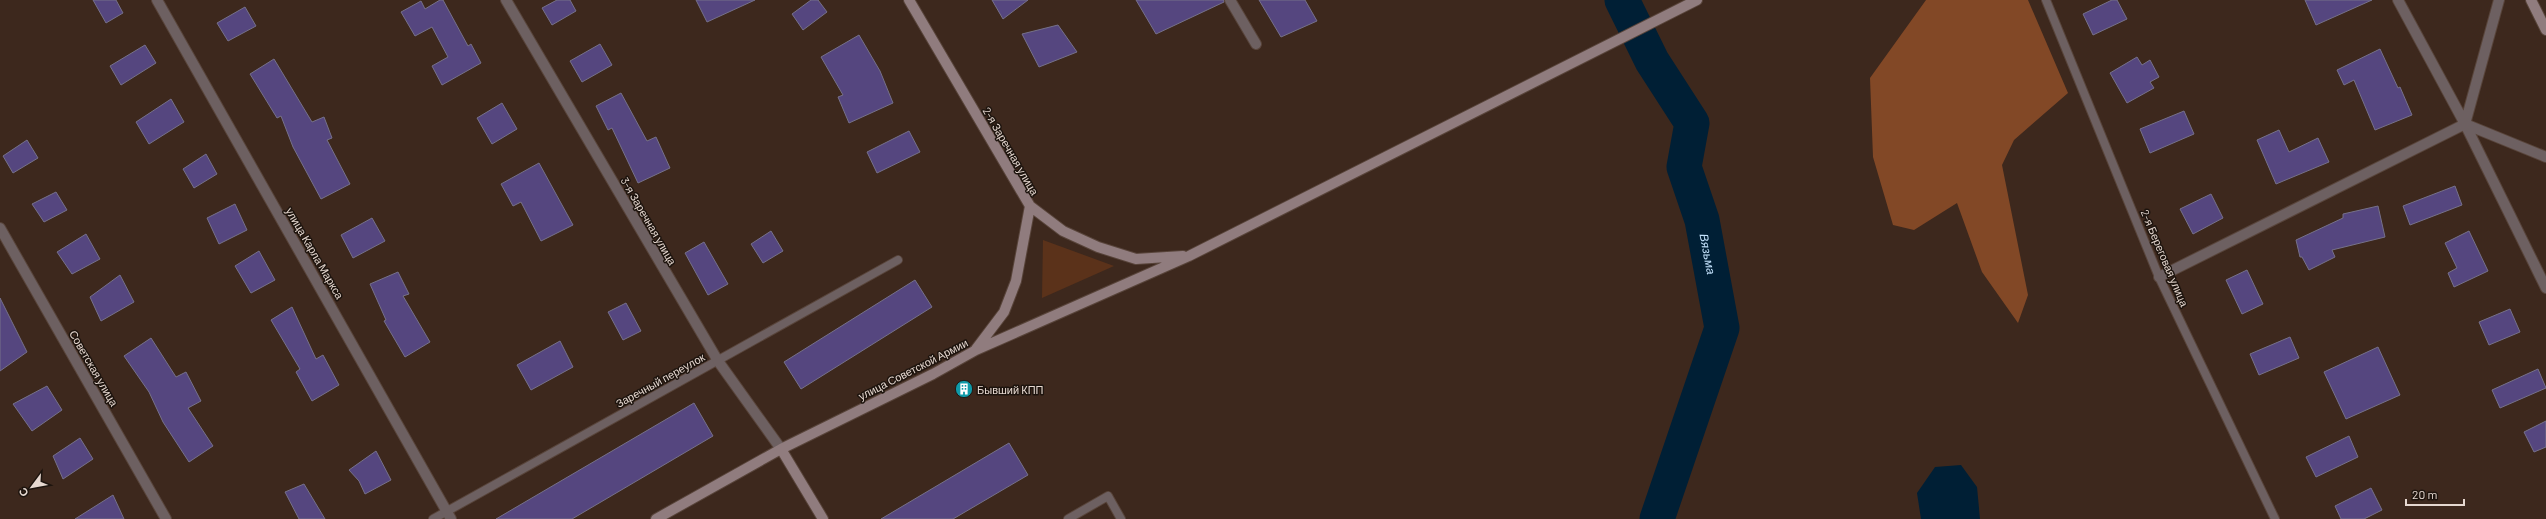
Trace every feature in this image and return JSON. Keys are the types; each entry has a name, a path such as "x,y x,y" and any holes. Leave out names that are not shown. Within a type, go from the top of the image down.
{"main road":[{"name":"2-я Заречная улица","path":"909,0 1030,206 1063,231 1098,247 1136,259 1189,256"},
{"name":"улица Советской Армии","path":"656,519 781,448 933,374 976,350 1189,256 1697,0"},
{"path":"2530,0 2546,30"},
{"path":"976,350 1004,312 1016,281 1030,206"},
{"path":"781,448 824,519"}],"street":[{"name":"улица Карла Маркса","path":"157,0 449,515"},
{"name":"3-я Заречная улица","path":"506,0 718,361 781,448"},
{"path":"1230,0 1256,44"},
{"path":"2398,0 2465,124 2546,288"},
{"path":"2159,277 2465,124 2499,0"},
{"path":"2465,124 2546,157"},
{"name":"Советская улица","path":"0,228 166,519"}],"lane":[{"name":"2-я Береговая улица","path":"2046,0 2159,277 2275,519"},
{"name":"Заречный переулок","path":"432,519 449,515 898,260"},
{"path":"1068,519 1108,496 1121,519"}],"shaded area":[{"path":"1926,0 2028,0 2068,93 2014,140 2002,165 2028,295 2018,323 1982,272 1957,203 1914,230 1893,225 1873,157 1870,78"},
{"path":"1043,240 1114,266 1042,298"}],"water":[{"path":"1961,465 1977,487 1980,519 1921,519 1917,493 1935,467"}],"building":[{"path":"93,0 116,0 123,13 106,23"},
{"path":"440,0 443,0 468,46 471,44 481,63 442,85 432,66 448,57 432,27 415,36 401,12 421,1 425,9"},
{"path":"557,0 570,0 576,11 552,25 542,8"},
{"path":"696,0 755,0 707,22"},
{"path":"811,0 818,0 827,12 803,30 792,14"},
{"path":"992,0 1028,0 1003,19"},
{"path":"1136,0 1224,0 1224,2 1156,34"},
{"path":"1259,0 1305,0 1317,21 1281,37"},
{"path":"2112,0 2117,0 2127,19 2093,35 2083,14"},
{"path":"2305,0 2372,0 2316,25"},
{"path":"245,7 256,26 228,41 217,23"},
{"path":"1058,25 1077,52 1039,67 1022,34"},
{"path":"859,35 880,71 893,103 849,123 838,97 843,95 821,57"},
{"path":"600,44 612,65 582,82 570,61"},
{"path":"145,45 156,63 121,85 110,66"},
{"path":"2380,49 2398,88 2400,87 2412,115 2375,130 2354,80 2344,85 2337,70"},
{"path":"2137,57 2142,65 2150,60 2159,77 2150,82 2154,88 2127,103 2110,73"},
{"path":"274,59 312,122 324,117 332,138 327,140 350,184 321,199 293,147 281,116 277,118 250,74"},
{"path":"621,93 647,141 656,137 670,168 638,183 612,128 608,130 596,106"},
{"path":"171,99 184,122 149,144 136,122"},
{"path":"502,103 517,129 492,144 477,118"},
{"path":"2184,111 2194,134 2150,153 2140,129"},
{"path":"2279,130 2289,152 2318,138 2329,162 2276,184 2257,140"},
{"path":"909,131 920,152 877,173 867,152"},
{"path":"27,140 38,158 13,173 3,156"},
{"path":"206,154 217,174 194,188 183,169"},
{"path":"539,163 573,225 541,241 521,202 513,206 501,184"},
{"path":"2455,186 2462,205 2410,225 2403,206"},
{"path":"56,192 67,210 44,222 32,204"},
{"path":"2211,194 2223,218 2193,234 2180,209"},
{"path":"235,204 247,230 219,244 207,218"},
{"path":"2378,206 2385,237 2332,250 2335,257 2309,270 2302,257 2300,257 2296,240 2343,218 2343,214"},
{"path":"372,218 385,241 353,258 341,235"},
{"path":"771,231 783,251 763,263 751,244"},
{"path":"2469,231 2488,271 2454,287 2448,273 2457,268 2445,243"},
{"path":"86,234 100,259 72,274 57,252"},
{"path":"704,242 728,284 708,295 685,253"},
{"path":"259,251 275,280 251,293 235,266"},
{"path":"2247,270 2263,304 2242,314 2226,280"},
{"path":"398,272 409,294 403,296 430,342 405,357 384,321 386,320 370,284"},
{"path":"120,275 134,302 101,321 90,297"},
{"path":"915,280 932,307 801,389 784,362"},
{"path":"0,298 27,352 0,371"},
{"path":"626,303 641,331 623,340 608,312"},
{"path":"292,307 316,359 323,355 339,385 312,401 296,372 300,369 271,320"},
{"path":"2510,309 2520,332 2489,345 2479,322"},
{"path":"2290,337 2299,358 2259,375 2250,354"},
{"path":"151,338 176,377 186,372 201,401 188,408 213,446 189,462 163,422 149,392 124,356"},
{"path":"560,341 573,367 531,390 517,365"},
{"path":"2378,347 2400,395 2346,419 2324,372"},
{"path":"2538,369 2546,388 2500,408 2492,390"},
{"path":"47,386 62,410 32,431 13,404"},
{"path":"694,403 713,436 572,519 496,519"},
{"path":"2546,421 2546,447 2534,452 2524,432"},
{"path":"2349,436 2358,457 2316,477 2306,457"},
{"path":"80,438 93,459 63,479 53,456"},
{"path":"1009,443 1028,475 953,519 881,519"},
{"path":"376,451 391,480 365,494 359,481 349,470"},
{"path":"304,484 325,519 299,519 285,492"},
{"path":"2371,488 2382,510 2364,519 2341,519 2335,506"},
{"path":"113,495 124,519 75,519"}],"waterway":[{"name":"Вязьма","path":"1622,0 1652,61 1692,123 1684,167 1702,220 1722,328 1657,519"}],"place":[{"name":"Бывший КПП","path":"964,389"}]}
